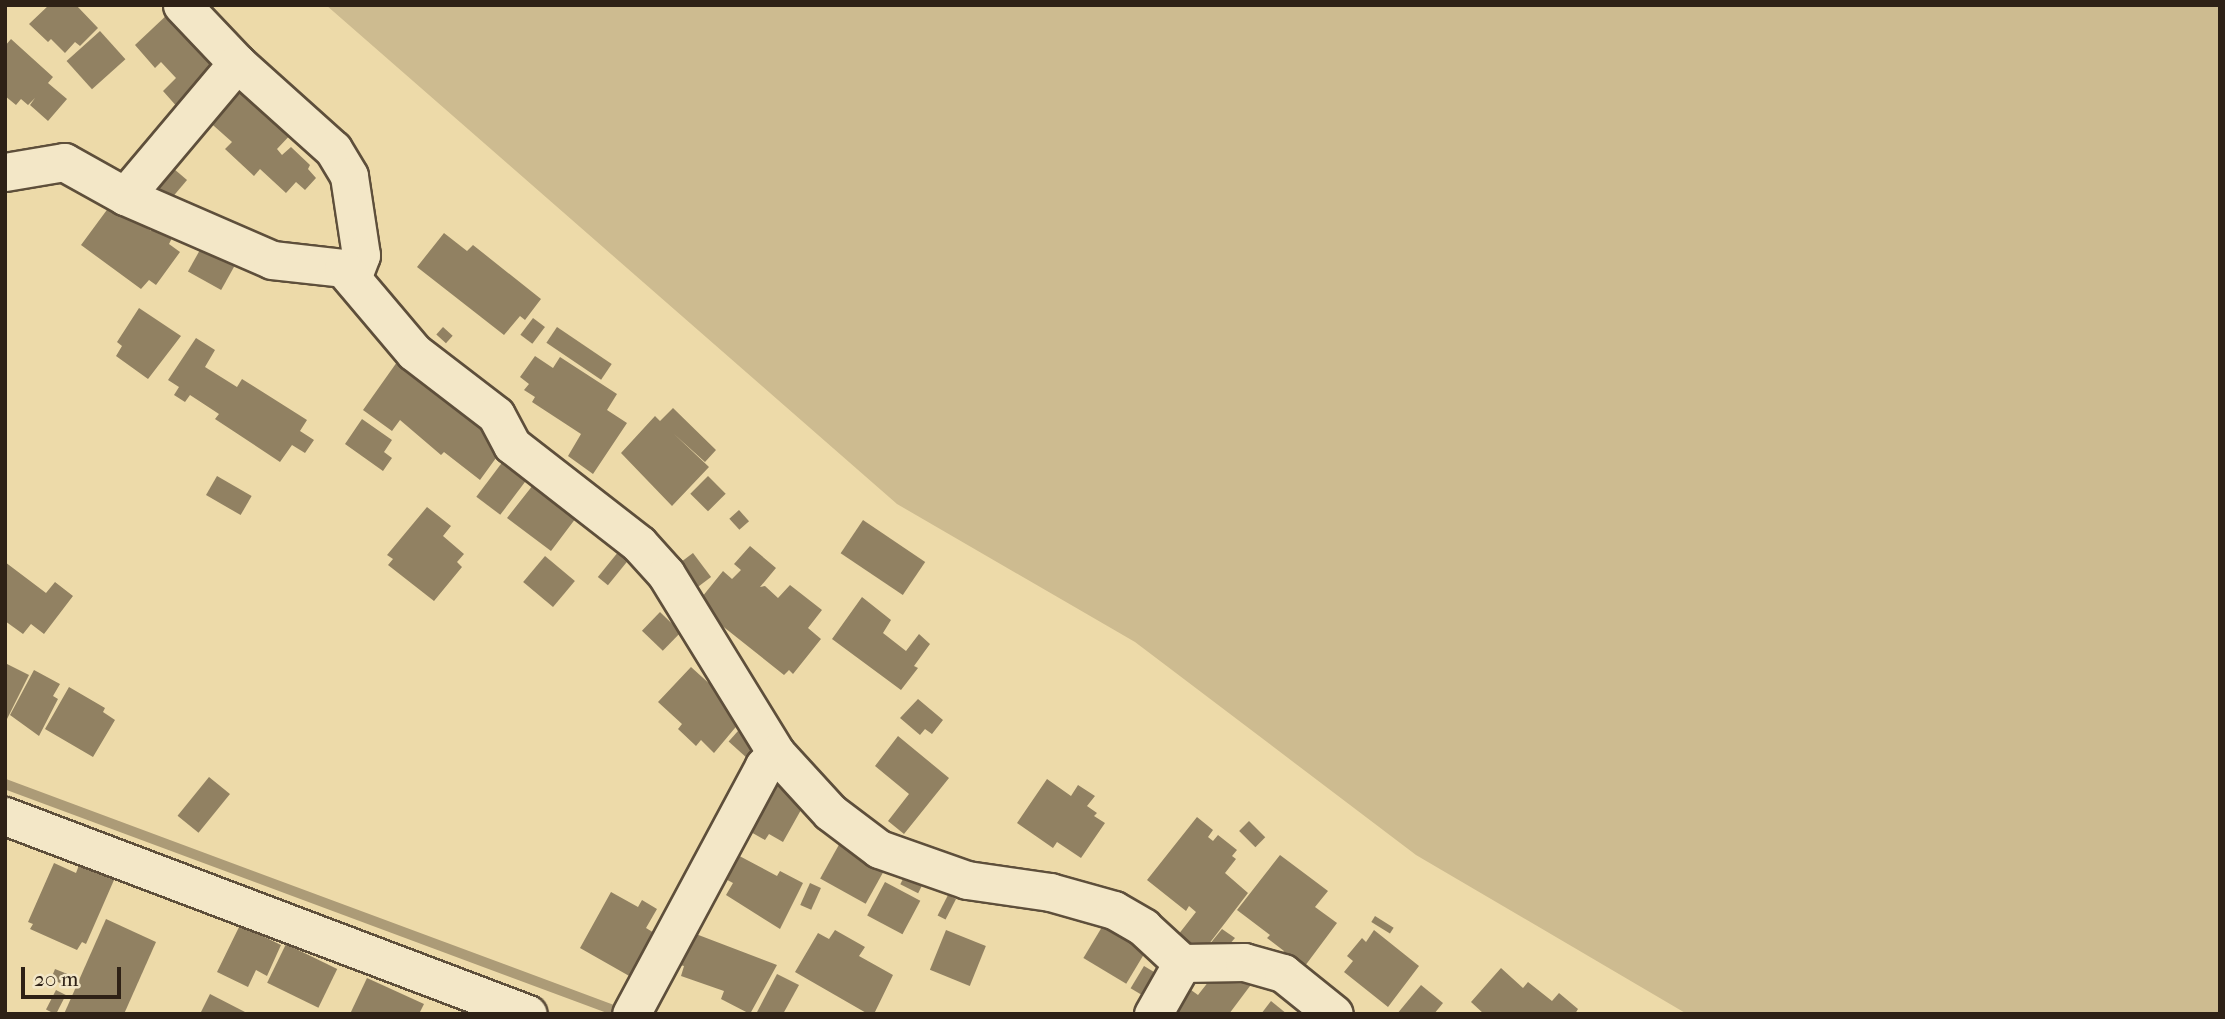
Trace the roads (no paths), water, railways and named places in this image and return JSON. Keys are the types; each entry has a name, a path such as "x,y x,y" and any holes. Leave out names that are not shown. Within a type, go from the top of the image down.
{"street":[{"path":"182,5 237,63 333,149 349,176 360,255 352,278"},
{"path":"125,196 237,63"},
{"path":"5,172 64,162 125,196 272,260 343,268 414,352 496,415 512,445 602,514 648,554 666,574 692,614 776,752 830,812 879,849 967,880 1050,892 1114,910 1143,927 1182,964 1244,962 1283,973 1334,1014"},
{"path":"634,1008 764,766 776,752"},
{"path":"5,817 528,1014"},
{"path":"1153,1014 1182,964"}],"waterway":[{"path":"5,784 624,1014"}]}
